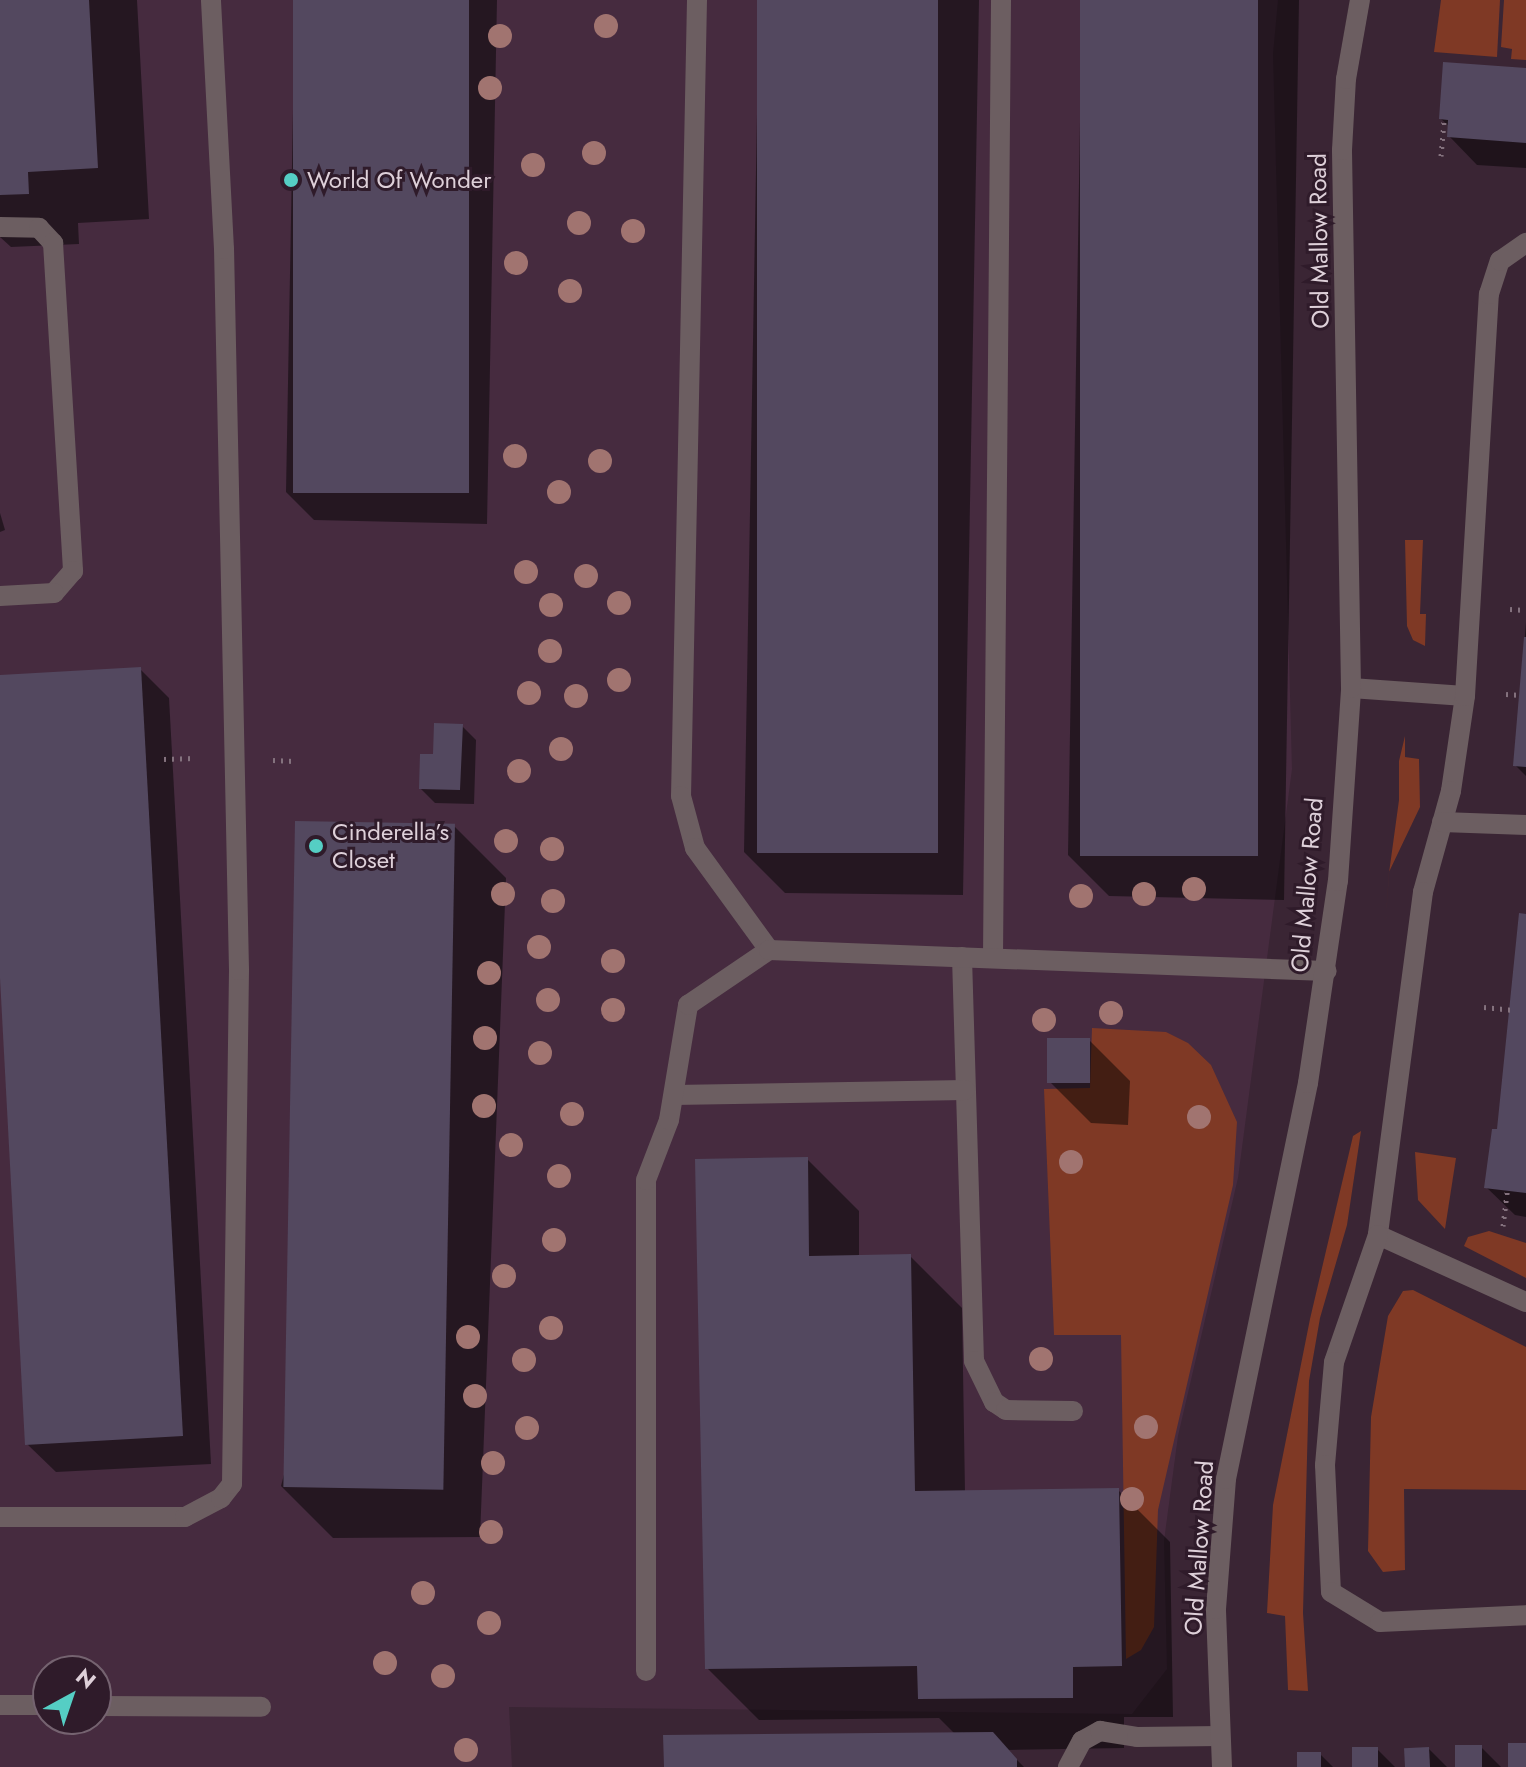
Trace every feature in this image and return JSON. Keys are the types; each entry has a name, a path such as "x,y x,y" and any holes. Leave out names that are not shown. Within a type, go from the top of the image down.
{"street":[{"path":"0,1517 185,1517 221,1498 232,1484 239,940 224,249 211,0"},
{"path":"697,0 681,796 695,848 769,950"},
{"path":"993,957 1001,0"},
{"name":"Old Mallow Road","path":"1222,1767 1216,1609 1226,1479 1288,1186 1327,971 1351,688 1342,150 1346,79 1360,0"},
{"path":"0,227 39,228 53,243 73,571 54,593 0,596"},
{"path":"1526,243 1500,261 1489,294 1465,696 1442,822 1423,892 1378,1235 1334,1362 1325,1465 1331,1592 1380,1622 1526,1615"},
{"path":"1351,688 1465,696"},
{"path":"1442,822 1526,825"},
{"path":"646,1671 646,1180 674,1095 688,1005 769,950 1327,971"},
{"path":"962,957 974,1361 994,1402 1006,1410 1073,1411"},
{"path":"674,1095 965,1090"},
{"path":"1378,1235 1526,1302"},
{"path":"0,1705 32,1705"},
{"path":"112,1706 261,1707"},
{"path":"1068,1767 1082,1741 1100,1731 1137,1737 1220,1736"}],"path":[{"path":"1441,156 1444,120"},
{"path":"1484,1007 1511,1010"},
{"path":"1503,1226 1507,1191"}],"shaded area":[{"path":"0,0 1278,0 1273,54 1292,769 1238,1178 1178,1436 1164,1541 1167,1669 1132,1714 509,1707 512,1767 0,1767"},
{"path":"1441,0 1500,0 1497,57 1434,52"},
{"path":"1504,0 1526,0 1526,60 1511,59 1512,49 1501,47"},
{"path":"1405,540 1423,540 1420,614 1426,614 1425,646 1413,640 1407,626"},
{"path":"1405,736 1405,757 1419,759 1420,807 1389,872 1399,800 1399,761"},
{"path":"1092,1028 1166,1032 1188,1043 1211,1065 1237,1122 1233,1185 1158,1510 1154,1627 1141,1650 1126,1659 1121,1335 1054,1335 1044,1089 1090,1088"},
{"path":"1361,1131 1347,1225 1320,1318 1309,1381 1303,1613 1308,1691 1288,1690 1285,1616 1267,1613 1273,1505 1310,1319 1353,1136"},
{"path":"1415,1152 1456,1158 1445,1229 1418,1200"},
{"path":"1489,1231 1526,1243 1526,1278 1464,1246 1468,1237"},
{"path":"1413,1290 1526,1347 1526,1490 1404,1489 1405,1570 1383,1572 1368,1551 1371,1417 1388,1316 1403,1291"}],"building":[{"path":"0,0 89,0 98,168 28,172 29,194 0,195"},
{"path":"293,0 469,0 469,493 293,493"},
{"path":"757,0 938,0 938,853 757,853"},
{"path":"1080,0 1258,0 1258,856 1080,856"},
{"path":"1443,62 1526,68 1526,143 1447,137 1448,120 1439,119"},
{"path":"1526,637 1526,767 1513,766"},
{"path":"141,667 183,1436 25,1445 0,978 0,675"},
{"path":"434,723 463,724 460,790 419,789 420,754 433,754"},
{"path":"295,821 455,824 443,1490 283,1487"},
{"path":"1519,913 1526,914 1526,1193 1484,1188 1492,1129 1497,1129"},
{"path":"1047,1038 1090,1038 1090,1083 1047,1083"},
{"path":"808,1157 809,1256 911,1254 915,1491 1119,1488 1122,1666 1073,1667 1073,1698 918,1699 917,1666 705,1669 695,1159"},
{"path":"993,1732 1017,1759 1017,1767 664,1767 663,1735"},
{"path":"1508,1743 1526,1743 1526,1767 1508,1767"},
{"path":"1455,1745 1482,1745 1482,1767 1455,1767"},
{"path":"1352,1747 1378,1747 1378,1767 1352,1767"},
{"path":"1429,1747 1430,1767 1405,1767 1404,1748"},
{"path":"1297,1752 1321,1752 1321,1767 1297,1767"}],"place":[{"name":"World Of Wonder","path":"291,180"},
{"name":"Cinderella’s Closet","path":"316,846"}]}
